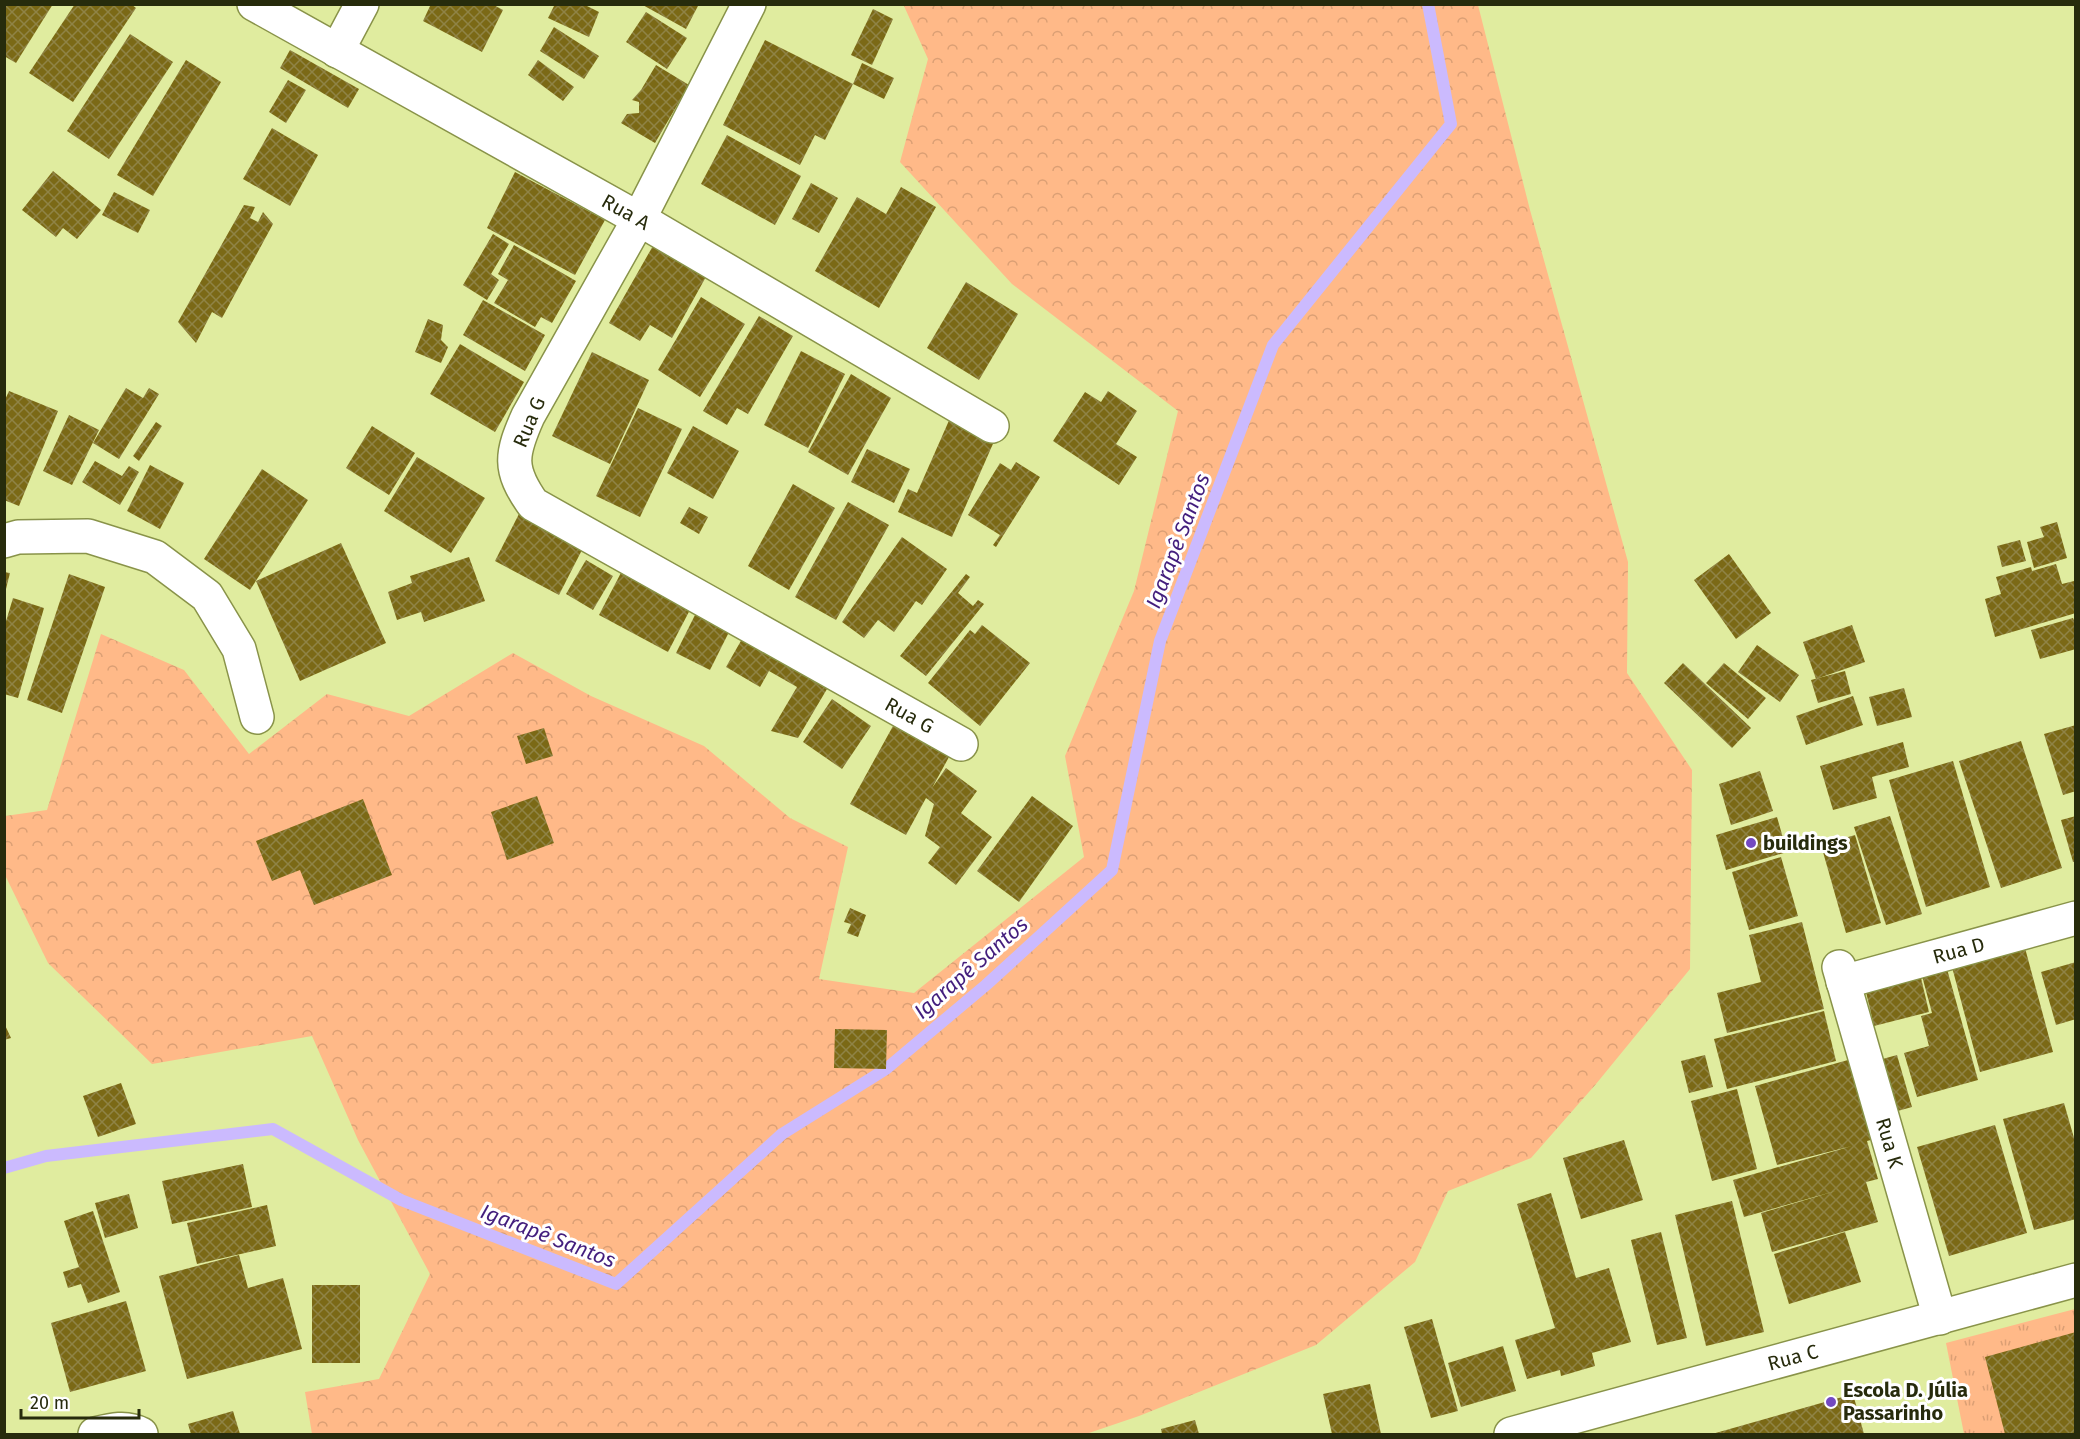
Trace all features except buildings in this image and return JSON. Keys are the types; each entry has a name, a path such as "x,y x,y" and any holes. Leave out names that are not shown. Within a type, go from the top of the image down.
{"street":[{"name":"Rua A","path":"255,4 639,219 992,426"},
{"path":"337,51 362,4"},
{"name":"Rua G","path":"749,4 639,219 528,416 516,445 515,470 521,487 533,504 961,744"},
{"path":"4,541 18,537 88,536 155,557 207,596 239,649 257,717"},
{"name":"Rua D","path":"1841,975 2076,918"},
{"name":"Rua K","path":"1841,975 1940,1317"},
{"name":"Rua C","path":"1511,1434 2076,1280"},
{"path":"95,1434 115,1429 134,1430 141,1434"}],"green space":[{"path":"909,4 1478,5 1530,210 1628,562 1627,673 1692,770 1690,969 1596,1084 1531,1158 1448,1191 1415,1262 1316,1345 1139,1416 1086,1434 312,1434 305,1392 379,1379 430,1274 358,1140 312,1036 152,1064 48,963 5,875 5,816 47,810 101,634 184,670 249,754 327,694 409,716 513,653 591,696 704,746 790,818 848,847 819,979 914,993 1084,857 1065,756 1134,591 1178,411 1012,284 900,162 928,59 904,6"},
{"path":"2075,1309 2075,1434 1964,1434 1946,1343"}],"waterway":[{"name":"Igarapê Santos","path":"4,1168 46,1156 273,1129 401,1200 616,1284 782,1134 886,1069 986,985 1112,870 1160,641 1273,345 1451,124 1428,4"}],"place":[{"name":"buildings","path":"1751,843"},
{"name":"Escola D. Júlia Passarinho","path":"1831,1402"}]}
